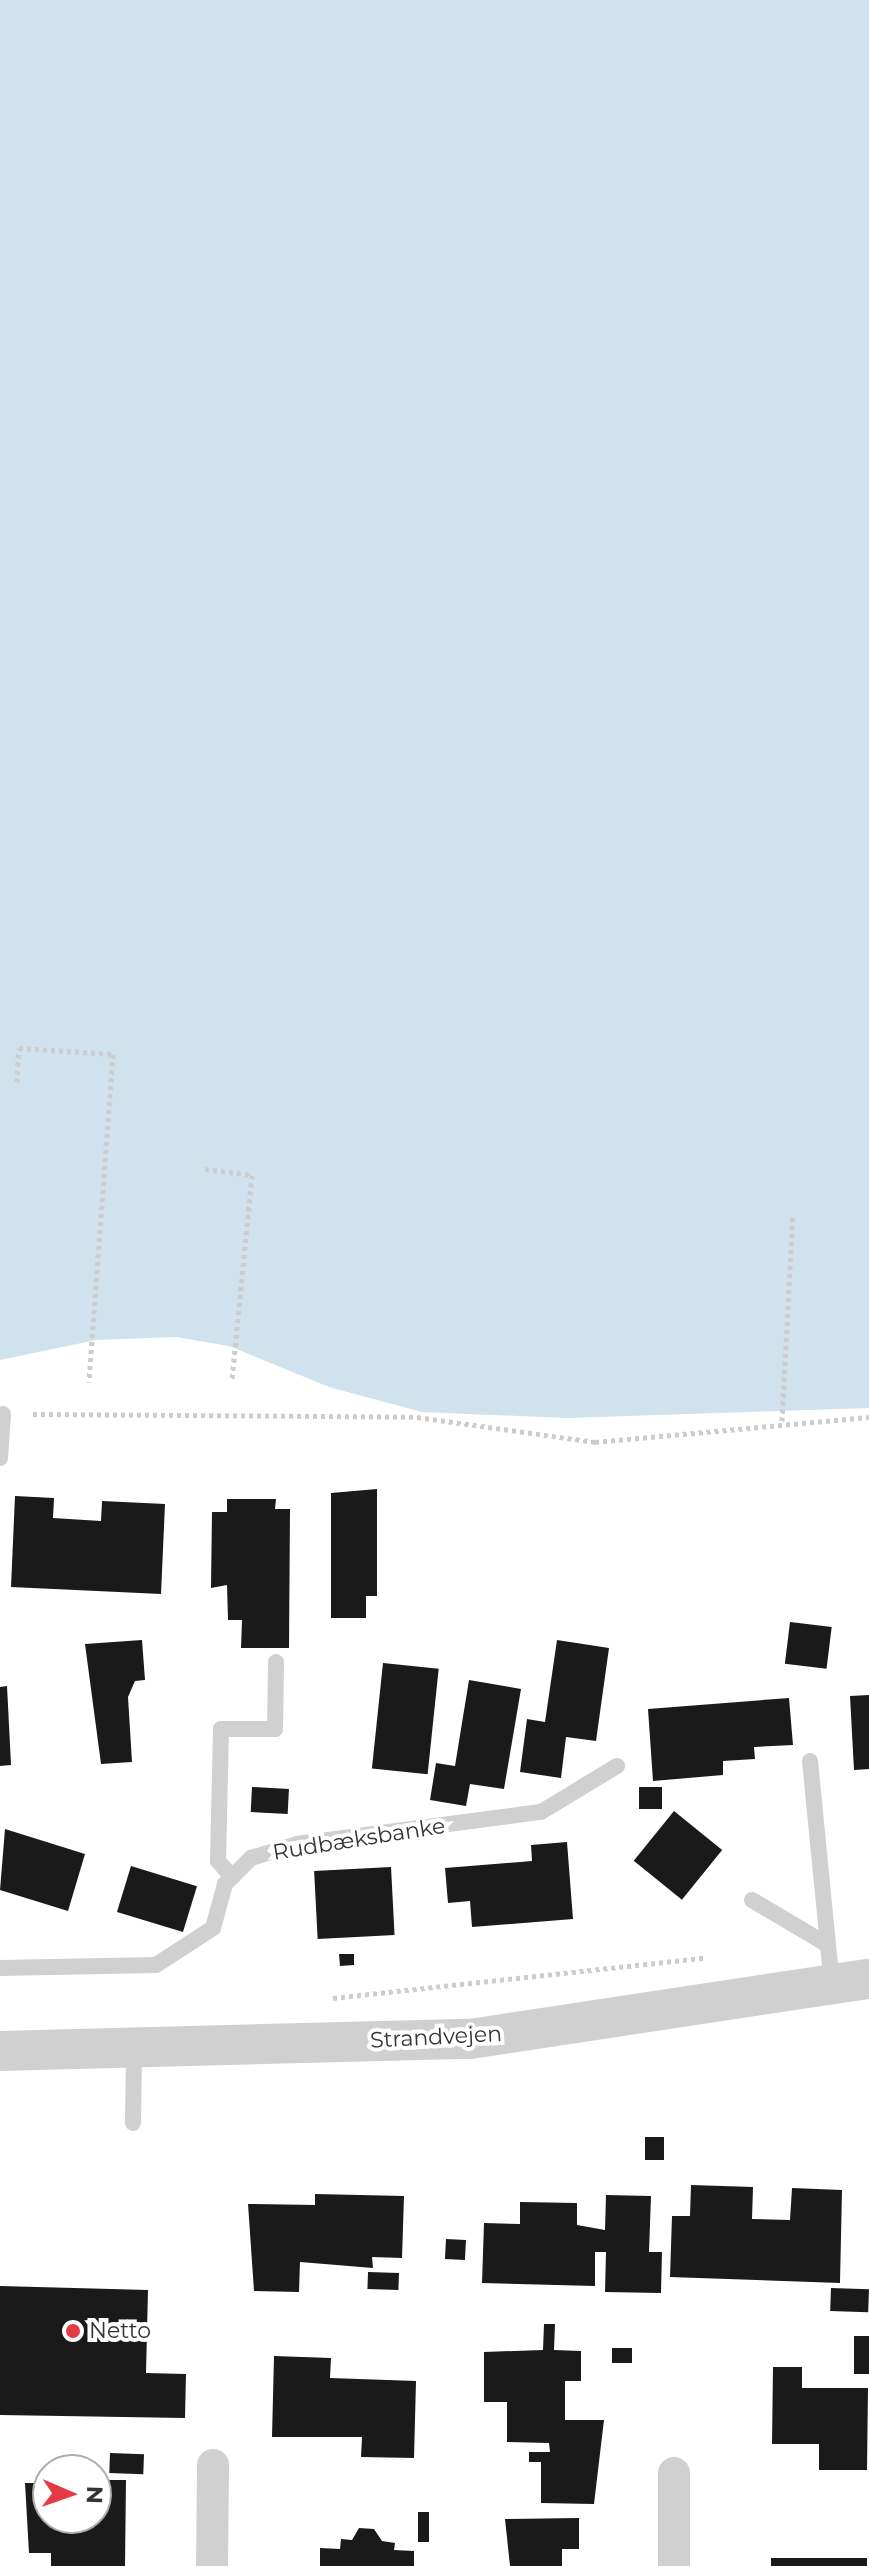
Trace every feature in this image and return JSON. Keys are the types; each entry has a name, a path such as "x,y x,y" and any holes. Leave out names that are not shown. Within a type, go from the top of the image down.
{"street":[{"name":"Strandvejen","path":"0,2051 470,2039 850,1982"},
{"path":"212,2566 213,2465"},
{"path":"674,2473 674,2566"}],"lane":[{"path":"0,1458 3,1414"},
{"path":"0,1968 156,1965 213,1928 232,1877 218,1861 221,1729 275,1729 276,1662"},
{"path":"810,1761 828,1945 850,1982"},
{"name":"Rudbæksbanke","path":"232,1877 251,1858 297,1844 541,1812 617,1766"},
{"path":"752,1900 828,1945"},
{"path":"133,2123 134,2048"}],"path":[{"path":"17,1082 19,1048 113,1054 89,1382"},
{"path":"205,1169 252,1175 232,1380"},
{"path":"782,1421 793,1213"},
{"path":"3,1414 417,1417 595,1442 869,1417"},
{"path":"327,1998 717,1957"}],"water":[{"path":"0,0 869,0 869,1408 567,1418 422,1412 329,1387 229,1346 176,1337 96,1340 0,1360"}],"building":[{"path":"377,1489 377,1596 366,1596 366,1618 331,1618 331,1493"},
{"path":"15,1496 54,1498 53,1518 101,1521 102,1501 165,1504 161,1594 11,1587"},
{"path":"227,1499 276,1499 275,1509 290,1509 289,1648 241,1648 242,1620 228,1620 227,1585 211,1588 212,1512 227,1512"},
{"path":"790,1622 832,1627 827,1669 785,1664"},
{"path":"142,1640 145,1680 135,1681 128,1697 132,1762 101,1764 85,1644"},
{"path":"557,1640 609,1648 596,1741 566,1737 561,1778 520,1772 527,1719 545,1722"},
{"path":"383,1663 439,1669 428,1774 372,1768"},
{"path":"469,1680 521,1689 504,1789 470,1784 466,1806 430,1800 436,1763 455,1766"},
{"path":"7,1686 11,1765 0,1766 0,1687"},
{"path":"869,1695 869,1769 854,1770 850,1696"},
{"path":"789,1698 793,1745 754,1747 755,1759 723,1761 723,1775 653,1781 648,1709"},
{"path":"252,1787 289,1789 288,1814 251,1812"},
{"path":"639,1787 662,1787 662,1809 639,1809"},
{"path":"674,1811 722,1850 682,1900 634,1861"},
{"path":"5,1829 85,1854 68,1911 0,1890"},
{"path":"567,1842 573,1919 472,1927 470,1901 448,1903 445,1868 532,1861 531,1845"},
{"path":"131,1866 197,1886 183,1932 117,1912"},
{"path":"391,1867 395,1935 318,1939 314,1871"},
{"path":"339,1954 354,1954 354,1965 340,1966"},
{"path":"645,2137 664,2137 664,2160 645,2160"},
{"path":"691,2185 753,2187 752,2219 790,2220 792,2188 842,2190 840,2283 670,2277 672,2216 690,2216"},
{"path":"315,2194 404,2196 402,2258 372,2257 373,2268 300,2262 299,2292 254,2291 248,2204 315,2205"},
{"path":"606,2195 651,2196 649,2252 662,2252 661,2293 605,2292 606,2252 595,2252 595,2286 482,2283 484,2223 520,2224 520,2202 577,2203 577,2225 605,2230"},
{"path":"446,2239 466,2240 465,2260 445,2259"},
{"path":"368,2272 399,2273 398,2290 367,2289"},
{"name":"Netto","path":"0,2286 148,2290 146,2373 186,2374 185,2418 0,2415"},
{"path":"831,2288 869,2289 868,2312 830,2311"},
{"path":"544,2324 555,2324 554,2350 581,2351 581,2381 565,2381 565,2420 604,2420 594,2504 541,2503 541,2462 529,2462 529,2452 550,2452 549,2443 507,2442 507,2402 484,2402 484,2352 543,2350"},
{"path":"854,2336 869,2336 869,2374 854,2374"},
{"path":"612,2348 632,2348 632,2363 612,2363"},
{"path":"274,2356 331,2358 330,2378 416,2381 414,2458 361,2457 362,2437 272,2437"},
{"path":"773,2367 802,2367 802,2388 868,2388 867,2470 819,2470 819,2444 772,2444"},
{"path":"110,2453 144,2454 143,2474 112,2473"},
{"path":"112,2480 126,2480 125,2566 51,2566 51,2553 29,2553 25,2483 32,2483 32,2534 112,2534"},
{"path":"418,2512 429,2512 429,2542 418,2542"},
{"path":"579,2518 579,2549 562,2549 562,2566 510,2566 505,2519"},
{"path":"359,2528 374,2529 382,2541 395,2543 394,2550 414,2551 414,2566 320,2566 320,2548 340,2549 341,2539 352,2540"},
{"path":"771,2558 867,2558 867,2566 771,2566"}],"place":[{"name":"Netto","path":"73,2331"}]}
